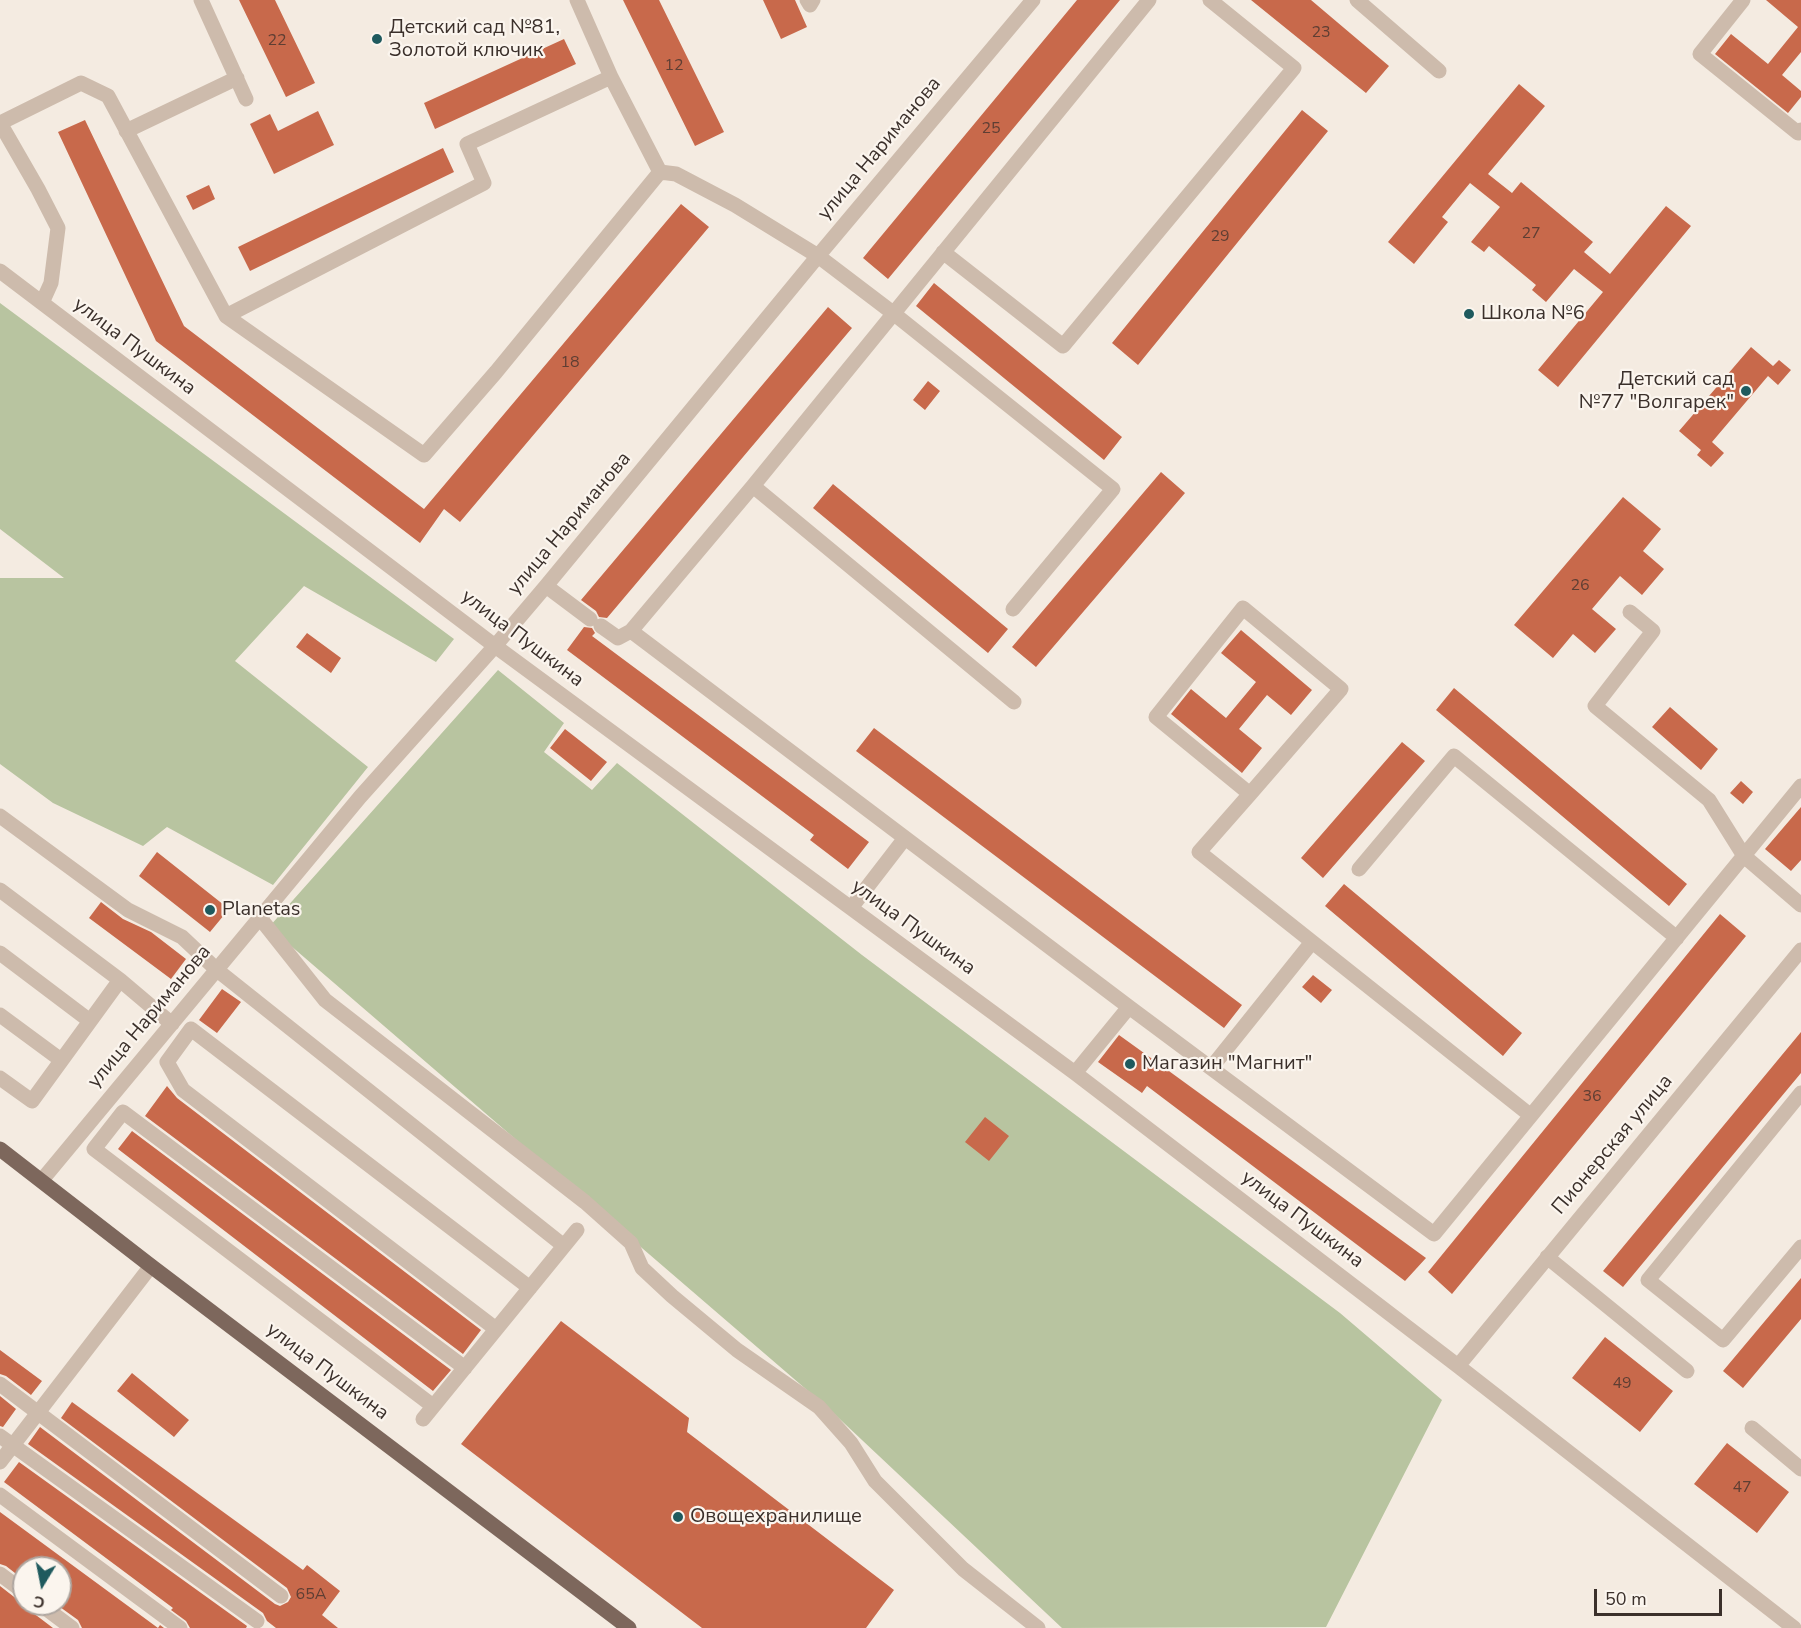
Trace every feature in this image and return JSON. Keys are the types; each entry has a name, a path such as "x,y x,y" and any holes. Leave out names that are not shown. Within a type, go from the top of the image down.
{"main road":[{"name":"улица Пушкина","path":"0,1149 629,1628"}],"street":[{"path":"201,0 246,99"},
{"path":"577,0 611,77 660,172"},
{"path":"807,0 810,5 813,0"},
{"name":"улица Нариманова","path":"42,1180 360,797 546,586 1033,0"},
{"path":"546,586 618,638 632,631 1149,0"},
{"path":"943,252 1064,346 1294,68 1210,0"},
{"path":"1357,0 1439,71"},
{"path":"1743,0 1700,54 1798,133 1801,129"},
{"path":"226,316 484,183 467,144 611,77"},
{"path":"126,131 237,78"},
{"path":"42,303 51,283 57,228 38,189 0,123 81,83 108,96 226,316 424,455 496,372 660,172"},
{"path":"660,172 676,174 716,195 818,256 893,312 1113,489 1013,609"},
{"name":"улица Пушкина","path":"0,272 495,646 1075,1073 1458,1366 1794,1628"},
{"path":"753,486 1014,702"},
{"path":"1250,794 1156,717 1243,608 1341,689 1250,794 1199,852 1530,1115"},
{"path":"1630,612 1653,631 1595,706 1709,800 1744,856 1801,905"},
{"path":"632,631 1129,1007 1434,1234 1801,786"},
{"path":"1359,869 1454,756 1677,938"},
{"path":"0,816 128,910 182,937 216,970 564,1246"},
{"path":"851,908 905,838"},
{"path":"0,890 120,980 172,1024"},
{"path":"260,918 325,1000 585,1202 631,1243 642,1268 672,1296 737,1350 819,1407 852,1443 875,1481 963,1569 1038,1628"},
{"path":"1211,1068 1312,942"},
{"path":"0,953 90,1021"},
{"name":"Пионерская улица","path":"1458,1366 1799,957"},
{"path":"0,1078 32,1101 120,980"},
{"path":"1075,1073 1129,1007"},
{"path":"0,1015 61,1060"},
{"path":"167,1062 191,1029 530,1288"},
{"path":"152,1048 167,1062 183,1090 496,1329"},
{"path":"1801,1093 1648,1280 1723,1340 1801,1247"},
{"path":"433,1406 94,1149 123,1112 465,1368"},
{"path":"423,1419 578,1230"},
{"path":"1547,1257 1687,1371"},
{"path":"0,1462 6,1441 38,1412 151,1266"},
{"path":"0,1384 280,1596"},
{"path":"1752,1428 1801,1469"},
{"path":"6,1441 258,1626"},
{"path":"0,1496 180,1628"},
{"path":"56,1616 72,1628"}],"green space":[{"path":"0,303 454,639 436,662 304,586 235,661 368,767 273,885 167,827 143,846 53,803 0,764 0,578 64,578 0,529"},
{"path":"498,670 564,723 544,752 592,790 617,763 862,955 1340,1313 1442,1400 1326,1627 1062,1628 829,1409 269,927"}],"building":[{"path":"239,0 275,0 315,83 286,97"},
{"path":"623,0 659,0 724,132 695,146"},
{"path":"763,0 795,0 807,27 781,39"},
{"path":"1077,0 1120,0 888,279 863,258"},
{"path":"1251,0 1311,0 1389,66 1366,93"},
{"path":"1766,0 1801,0 1801,52 1782,75 1801,91 1801,97 1788,113 1715,54 1731,34 1768,64 1798,27"},
{"path":"564,39 576,64 435,129 424,103"},
{"path":"1519,84 1545,106 1488,174 1512,193 1521,182 1593,242 1584,252 1610,274 1666,206 1691,226 1558,387 1538,370 1603,292 1574,269 1546,302 1532,290 1536,285 1489,246 1484,252 1471,242 1500,207 1470,183 1442,217 1448,222 1414,264 1388,242"},
{"path":"1302,110 1328,131 1138,365 1112,343"},
{"path":"318,111 334,145 274,174 250,124 270,114 278,131"},
{"path":"85,120 184,326 424,509 681,204 709,227 460,522 444,509 420,543 156,341 58,132"},
{"path":"443,148 454,172 250,271 238,247"},
{"path":"209,185 215,199 193,210 186,196"},
{"path":"934,283 1122,437 1104,460 916,306"},
{"path":"828,307 852,328 607,618 599,617 596,611 581,600"},
{"path":"1751,347 1773,366 1779,360 1791,370 1778,385 1768,376 1712,442 1724,453 1711,467 1697,455 1701,450 1679,431"},
{"path":"928,381 940,391 925,410 913,400"},
{"path":"1161,472 1185,493 1036,667 1012,647"},
{"path":"833,484 1008,629 988,653 813,508"},
{"path":"1623,497 1661,529 1643,551 1664,569 1642,595 1620,576 1592,609 1616,629 1595,653 1573,634 1553,658 1514,625"},
{"path":"584,627 592,628 595,633 592,636 869,842 848,869 810,840 814,835 567,650"},
{"path":"1241,630 1312,690 1291,715 1267,695 1239,729 1262,748 1242,773 1171,714 1191,689 1226,718 1256,682 1221,653"},
{"path":"307,633 341,658 331,673 296,647"},
{"path":"1454,688 1687,884 1669,906 1436,710"},
{"path":"1670,707 1718,749 1701,770 1652,727"},
{"path":"874,728 1242,1005 1224,1028 856,751"},
{"path":"565,729 607,762 591,781 550,748"},
{"path":"1402,742 1425,761 1323,878 1301,858"},
{"path":"1741,781 1753,792 1743,804 1730,793"},
{"path":"1801,807 1801,860 1791,871 1765,849"},
{"path":"157,852 229,909 210,932 139,876"},
{"path":"1344,884 1522,1033 1503,1056 1325,906"},
{"path":"101,902 123,919 151,932 186,959 171,979 89,918"},
{"path":"1720,914 1746,936 1452,1294 1428,1272"},
{"path":"1313,975 1332,990 1321,1003 1302,987"},
{"path":"222,989 241,1002 217,1033 199,1020"},
{"path":"1801,1032 1801,1073 1623,1287 1603,1271"},
{"path":"1119,1035 1426,1258 1405,1281 1147,1086 1142,1093 1098,1062"},
{"path":"167,1086 177,1098 481,1330 463,1354 145,1116"},
{"path":"985,1117 1009,1136 989,1161 965,1142"},
{"path":"132,1131 451,1370 433,1391 118,1149"},
{"path":"1801,1278 1801,1319 1743,1388 1723,1371"},
{"name":"Овощехранилище","path":"561,1321 689,1418 687,1432 894,1590 866,1628 702,1628 461,1444"},
{"path":"1605,1337 1673,1391 1640,1432 1572,1378"},
{"path":"0,1350 42,1381 31,1395 0,1374"},
{"path":"132,1373 189,1420 174,1437 117,1391"},
{"path":"0,1396 16,1409 3,1427 0,1426"},
{"path":"72,1402 303,1570 307,1565 340,1591 322,1615 338,1628 276,1628 267,1621 263,1613 28,1444 40,1427 275,1604 280,1606 288,1602 291,1597 287,1588 61,1418"},
{"path":"1727,1443 1789,1492 1757,1533 1694,1484"},
{"path":"19,1462 247,1626 246,1628 190,1628 186,1621 171,1610 173,1608 4,1482"},
{"path":"0,1512 60,1556 12,1556 12,1571 0,1564"},
{"path":"72,1565 158,1628 82,1628 78,1620 72,1616"},
{"path":"0,1586 12,1595 12,1616 37,1616 53,1628 0,1628"}],"place":[{"name":"Детский сад №81, Золотой ключик","path":"377,39"},
{"name":"Школа №6","path":"1469,314"},
{"name":"Детский сад №77 \"Волгарек\"","path":"1746,391"},
{"name":"Planetas","path":"210,910"},
{"name":"Магазин \"Магнит\"","path":"1130,1064"},
{"name":"Овощехранилище","path":"678,1517"}]}
